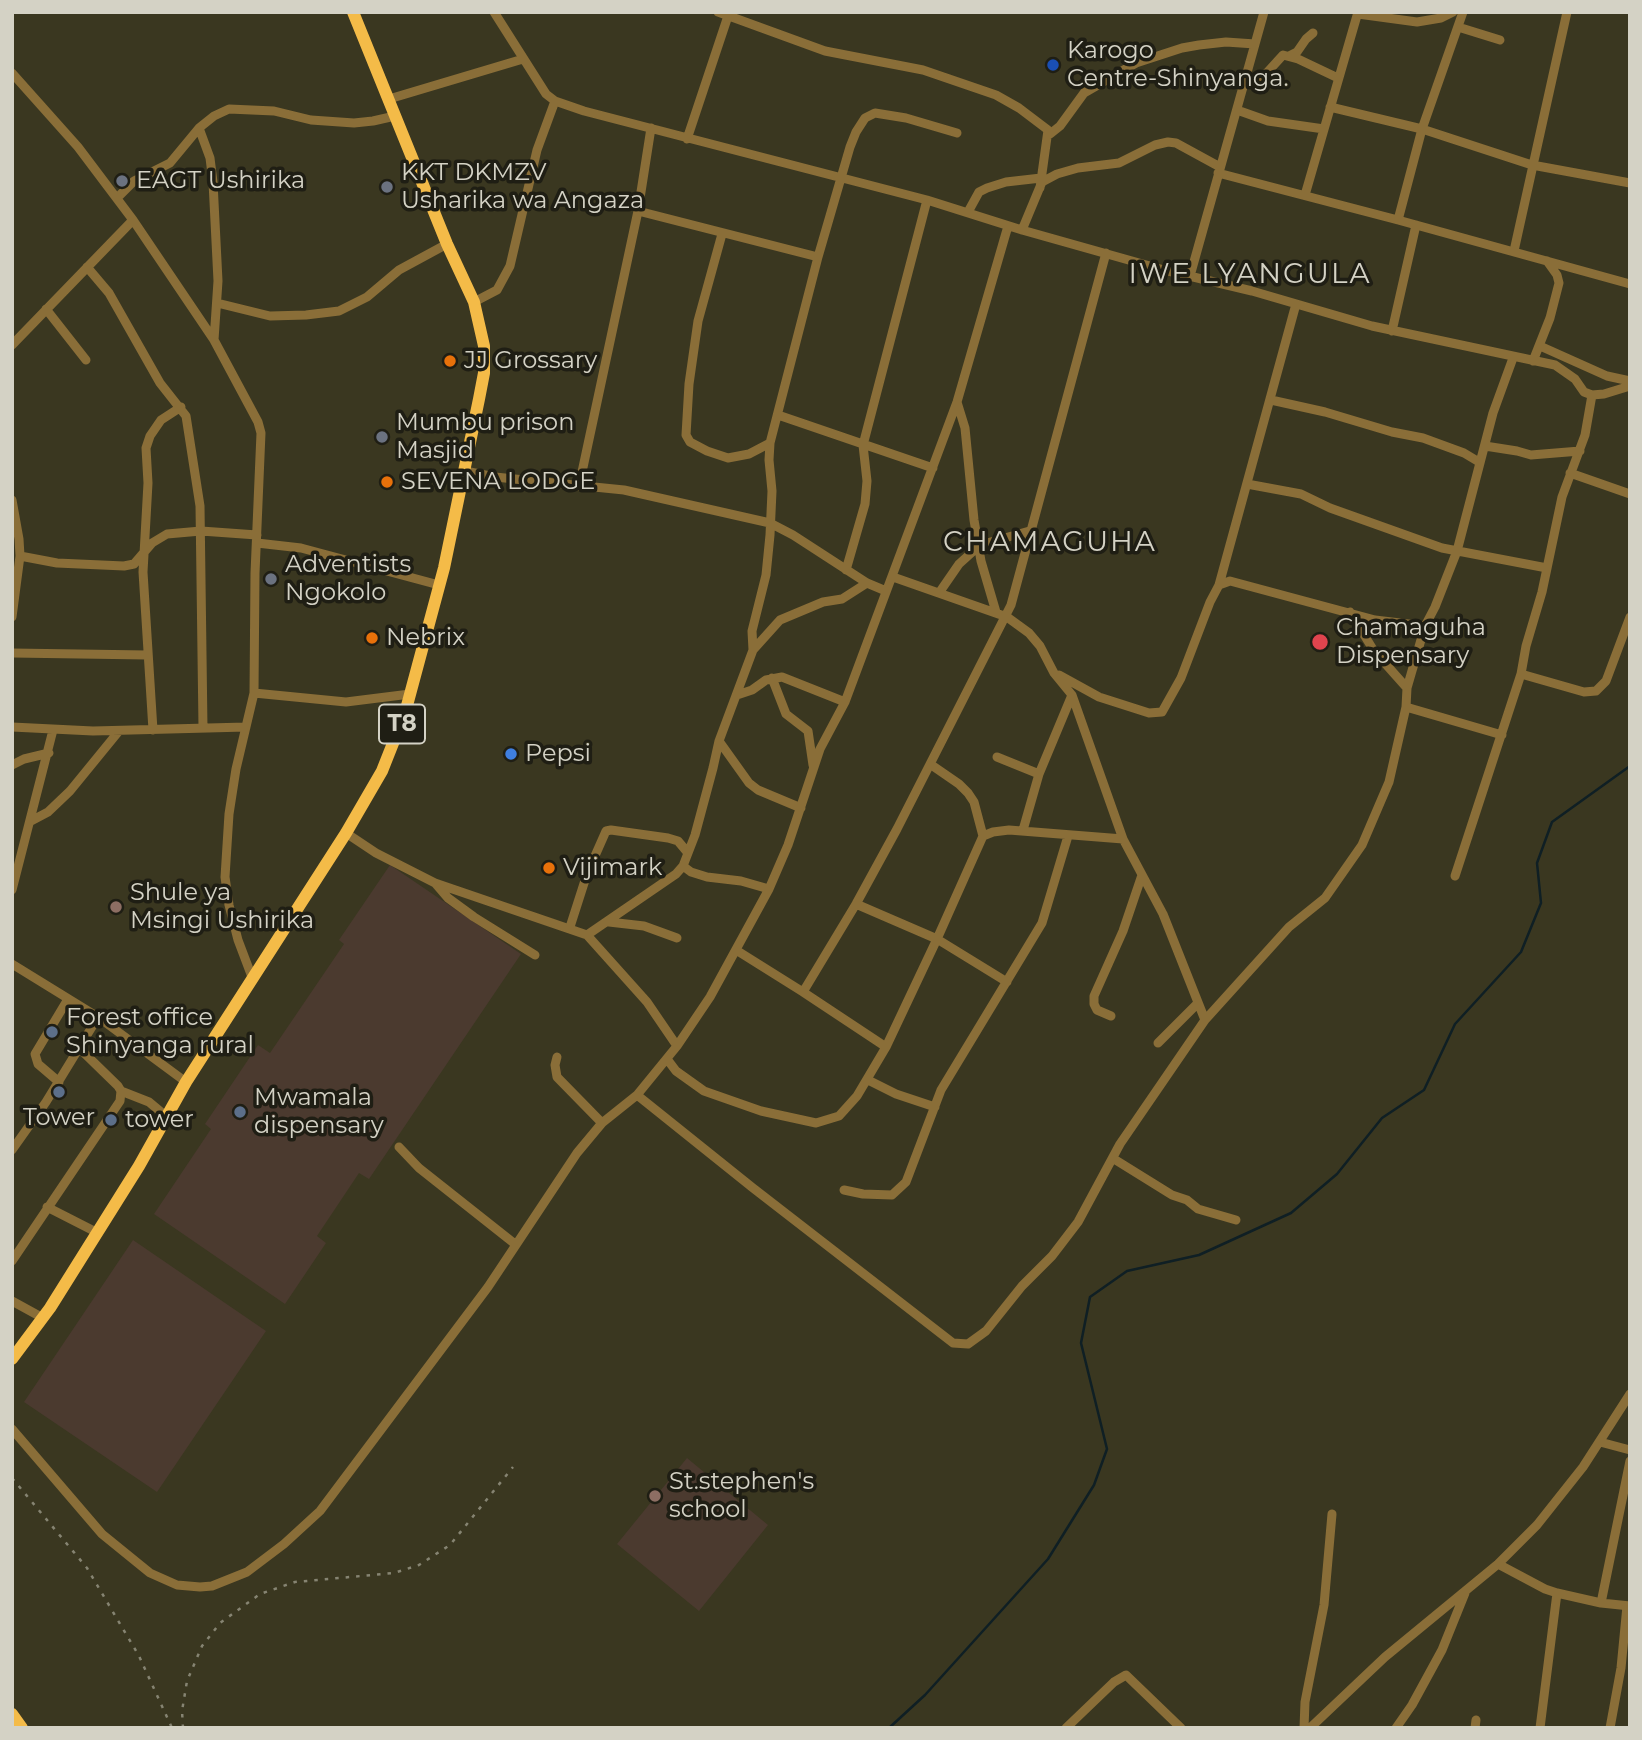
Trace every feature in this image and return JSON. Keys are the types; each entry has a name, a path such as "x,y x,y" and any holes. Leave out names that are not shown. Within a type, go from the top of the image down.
{"highway":[{"name":"T8","path":"12,1359 43,1318 139,1166 186,1082 346,833 382,771 398,734 439,585 484,373 484,346 474,302 447,244 353,12"},
{"path":"12,1714 22,1728"}],"street":[{"path":"494,12 538,85 555,101 687,139 927,200 1021,230 1392,331 1555,365 1568,373 1584,392 1592,395 1630,386"},
{"path":"718,12 825,51 923,70 975,88 1019,108 1042,124 1049,134 1041,183 1021,230"},
{"path":"1190,276 1264,12"},
{"path":"1305,195 1358,13 1417,22 1441,18 1453,12"},
{"path":"1398,219 1422,129 1463,12"},
{"path":"1514,251 1567,12"},
{"path":"687,139 728,16"},
{"path":"1458,27 1500,40"},
{"path":"1289,56 1297,52 1313,33"},
{"path":"1049,134 1060,127 1079,98 1091,87 1136,63 1199,45 1226,42 1255,44"},
{"path":"1245,84 1264,77 1283,55 1338,78"},
{"path":"389,99 523,59"},
{"path":"12,73 78,147 133,220 214,340 258,422 261,433 254,693 230,803 225,877 238,940 252,977"},
{"path":"474,302 497,290 510,266 537,150 555,101"},
{"path":"1330,107 1422,129 1532,165 1629,180"},
{"path":"117,198 134,181 170,163 199,128 214,116 229,109 274,111 311,120 354,123 395,116"},
{"path":"1237,110 1268,121 1324,129"},
{"path":"753,650 753,627 766,575 772,491 770,443 818,257 856,132 870,114 882,113 957,132"},
{"path":"199,128 210,158 213,182 217,303 214,340"},
{"path":"579,486 638,211 651,128"},
{"path":"968,212 979,192 987,188 1006,182 1041,183 1057,174 1078,168 1119,163 1166,142 1176,143 1219,170 1630,284"},
{"path":"846,570 865,503 867,481 863,445 927,200"},
{"path":"638,211 818,257"},
{"path":"12,345 133,220"},
{"path":"1392,331 1416,225"},
{"path":"12,1429 102,1534 150,1573 177,1585 200,1587 219,1584 257,1566 320,1511 488,1287 577,1153 602,1123 636,1095 677,1046 710,998 769,889 801,808 820,749 845,702 957,402 1008,226"},
{"path":"722,234 698,321 689,384 686,435 690,442 726,458 749,454 770,443"},
{"path":"217,303 270,316 339,312 367,297 399,270 447,244"},
{"path":"803,992 856,904 1007,617 1033,530 1106,253"},
{"path":"1533,361 1550,318 1559,279 1547,261"},
{"path":"87,267 109,293 160,383 186,416 200,506 203,728"},
{"path":"1559,279 1582,270"},
{"path":"1054,673 1100,697 1149,713 1162,712 1181,678 1219,585 1296,304"},
{"path":"46,309 86,360"},
{"path":"1541,346 1608,376 1630,381"},
{"path":"636,1095 953,1343 968,1344 986,1331 1022,1286 1052,1256 1086,1210 1120,1144 1205,1020 1289,928 1325,898 1362,845 1389,782 1406,707 1407,688 1425,626 1457,551 1497,398 1513,358"},
{"path":"1455,876 1521,674 1570,473 1580,451 1592,395"},
{"path":"1271,400 1423,438 1465,453 1479,462"},
{"path":"957,402 965,428 981,561 996,612"},
{"path":"153,730 144,606 148,466 146,448 150,436 162,420 181,407"},
{"path":"778,415 933,468"},
{"path":"1485,446 1538,456 1580,451"},
{"path":"465,471 495,477 640,493 770,523 867,583 886,591"},
{"path":"1570,473 1630,495"},
{"path":"1247,484 1292,491 1330,508 1430,544 1546,568"},
{"path":"12,500 20,556 12,617"},
{"path":"939,593 959,564 980,545 1033,530"},
{"path":"20,556 57,562 124,566 134,564 144,550 167,534 201,531 301,548 439,585"},
{"path":"892,577 1007,617 1029,633 1040,646 1054,673 1072,695 1123,839 1163,914 1205,1020"},
{"path":"1219,585 1234,581 1390,623 1425,626"},
{"path":"753,627 777,622 810,607 847,596 867,583"},
{"path":"1350,612 1374,651 1407,688"},
{"path":"1521,674 1584,692 1596,691 1606,681 1630,617"},
{"path":"587,935 676,874 683,866 719,741 737,695 742,673 753,650 777,622"},
{"path":"12,653 147,656"},
{"path":"737,695 772,678 782,677 845,702"},
{"path":"772,678 786,714 808,731 813,770"},
{"path":"254,693 346,702 410,694"},
{"path":"1023,830 1039,774 1072,695"},
{"path":"1406,707 1502,735"},
{"path":"12,727 53,730 153,730 246,727"},
{"path":"12,890 53,730"},
{"path":"31,821 48,812 70,791 119,730"},
{"path":"719,741 758,790 801,808"},
{"path":"12,765 49,753"},
{"path":"997,757 1039,774"},
{"path":"667,1059 676,1071 704,1091 761,1111 816,1123 839,1116 868,1080 886,1047 983,836 978,814 968,793 930,764"},
{"path":"983,836 1001,830 1023,830 1123,839"},
{"path":"570,928 587,874 606,831 668,838 678,841 688,853"},
{"path":"346,833 376,853 435,883 587,935 647,1002 677,1046"},
{"path":"844,1190 892,1195 906,1182 942,1090 1042,923 1068,836"},
{"path":"683,866 691,872 707,877 741,881 769,889"},
{"path":"1111,1016 1097,1010 1094,999 1123,932 1142,875"},
{"path":"435,883 448,898 474,917 535,956"},
{"path":"856,904 937,939 1007,982"},
{"path":"609,922 644,926 677,938"},
{"path":"736,950 886,1047"},
{"path":"12,979 16,967 98,1017 186,1082"},
{"path":"58,1082 38,1064 35,1054 68,999"},
{"path":"1158,1043 1197,1004"},
{"path":"12,1150 98,1017"},
{"path":"79,1048 121,1091 149,1102 167,1117"},
{"path":"557,1057 557,1077 602,1123"},
{"path":"868,1080 896,1094 935,1107"},
{"path":"12,1261 118,1104 121,1091"},
{"path":"399,1147 419,1168 516,1244"},
{"path":"1114,1159 1172,1195 1187,1200 1198,1209 1236,1220"},
{"path":"47,1207 96,1233"},
{"path":"12,1301 43,1318"},
{"path":"1310,1728 1370,1670 1497,1564 1553,1506 1630,1394"},
{"path":"1600,1441 1630,1450"},
{"path":"1601,1603 1630,1461"},
{"path":"1304,1728 1305,1702 1324,1605 1332,1514"},
{"path":"1497,1564 1557,1593 1628,1606 1611,1728"},
{"path":"1396,1728 1405,1723 1445,1643 1466,1591"},
{"path":"1539,1728 1557,1593"},
{"path":"1066,1728 1114,1682 1126,1675 1181,1728"}],"shaded area":[{"path":"390,865 521,954 369,1179 359,1173 317,1236 326,1243 285,1304 154,1214 211,1129 205,1124 258,1045 270,1053 344,944 339,940"},
{"path":"133,1240 266,1331 157,1492 24,1402"},
{"path":"687,1458 768,1525 699,1611 617,1544"}],"waterway":[{"path":"889,1728 925,1695 1048,1559 1094,1485 1107,1449 1081,1343 1090,1297 1127,1271 1199,1255 1291,1213 1337,1174 1382,1118 1424,1090 1455,1024 1521,952 1541,903 1537,863 1552,822 1630,766"}],"railway":[{"path":"183,1728 182,1711 187,1681 202,1646 220,1623 260,1594 295,1582 394,1573 419,1565 450,1545 513,1467"},
{"path":"12,1478 87,1568 139,1656 172,1728"}],"place":[{"name":"Karogo Centre-Shinyanga.","path":"1053,65"},
{"name":"EAGT Ushirika","path":"122,181"},
{"name":"KKT DKMZV Usharika wa Angaza","path":"387,187"},
{"name":"JJ Grossary","path":"450,361"},
{"name":"Mumbu prison Masjid","path":"382,437"},
{"name":"SEVENA LODGE","path":"387,482"},
{"name":"Adventists Ngokolo","path":"271,579"},
{"name":"Nebrix","path":"372,638"},
{"name":"Chamaguha Dispensary","path":"1320,642"},
{"name":"Pepsi","path":"511,754"},
{"name":"Vijimark","path":"549,868"},
{"name":"Shule ya Msingi Ushirika","path":"116,907"},
{"name":"Forest office Shinyanga rural","path":"52,1032"},
{"name":"Tower","path":"59,1092"},
{"name":"Mwamala dispensary","path":"240,1112"},
{"name":"tower","path":"111,1120"},
{"name":"St.stephen's school","path":"655,1496"}],"district":[{"name":"IWE LYANGULA","path":"1250,275"},
{"name":"CHAMAGUHA","path":"1050,543"}]}
